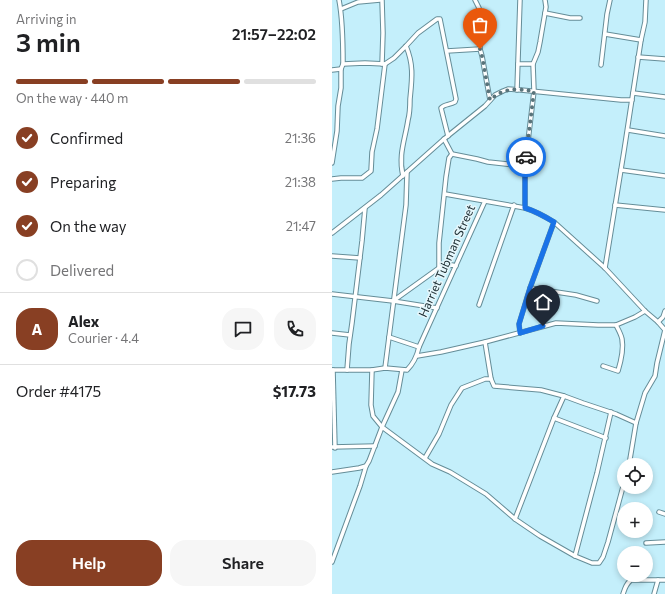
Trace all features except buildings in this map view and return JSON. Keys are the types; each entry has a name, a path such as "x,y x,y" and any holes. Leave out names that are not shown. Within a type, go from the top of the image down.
{"street":[{"path":"332,163 337,131 338,106 341,88 341,69 343,64 343,29 339,0"},
{"path":"332,179 362,178 371,171 372,152 377,129 384,64 381,0 358,2 341,9"},
{"path":"475,0 479,8 477,22 480,49 490,100"},
{"path":"517,90 520,0"},
{"path":"525,208 525,166 534,91 533,64 540,42 546,7 545,0"},
{"path":"601,65 604,34 610,0"},
{"path":"605,268 634,93 640,40 645,22 646,0"},
{"path":"545,13 570,18 580,18"},
{"path":"343,64 384,64 394,58 418,33 437,19 440,19 456,99 455,102 441,108 448,136"},
{"path":"604,34 640,40"},
{"path":"403,176 401,164 402,152 408,120 412,74 410,55 406,46"},
{"path":"447,51 480,49"},
{"path":"638,57 665,60"},
{"path":"518,64 533,64"},
{"path":"332,70 341,69"},
{"path":"332,233 403,176 480,110 495,95 503,91 534,91 632,100"},
{"path":"634,93 665,97"},
{"path":"332,105 338,106"},
{"path":"628,130 665,136"},
{"path":"444,140 452,154 488,162 525,166"},
{"path":"438,268 439,243 445,194 450,158 452,154"},
{"path":"622,170 665,176"},
{"path":"385,368 406,205 407,172"},
{"path":"445,194 485,201"},
{"name":"Harriet Tubman Street","path":"417,356 419,346 485,201 525,208 554,222 605,268 645,311 658,322"},
{"path":"479,305 514,205"},
{"path":"615,205 665,210"},
{"path":"348,370 349,344 356,298 365,208"},
{"path":"520,333 519,324 530,288 554,222"},
{"path":"332,256 360,258"},
{"path":"393,302 438,268 452,265 456,266"},
{"path":"530,288 576,295 597,301"},
{"path":"332,294 437,308"},
{"path":"375,446 333,447 332,370 372,370 385,368 407,370 417,356 485,342 556,323 616,325 645,311"},
{"path":"630,458 636,423 646,393 655,376 665,330 658,322 663,317 665,311"},
{"path":"603,366 618,371 621,362 623,349 622,338 616,325"},
{"path":"332,333 350,335"},
{"path":"389,337 419,346"},
{"path":"485,342 491,379 494,386 541,390 612,412 636,423"},
{"path":"372,370 371,405 373,416 382,427 432,464 450,472 486,494 540,536 575,556 592,563 599,563 603,557 608,542 621,494"},
{"path":"332,562 366,466 398,392 402,370"},
{"path":"425,458 439,434 451,405 462,388 485,379 491,379"},
{"path":"515,518 564,396"},
{"path":"575,556 592,496 612,412"},
{"path":"554,418 606,438"},
{"path":"332,472 366,466"},
{"path":"659,512 665,514"},
{"path":"646,543 665,542"},
{"path":"623,594 625,587 631,580 665,580"},
{"path":"654,594 658,580"}],"way so far":[{"path":"480,49 490,100 495,95 503,91 534,91 526,157"}],"route":[{"path":"526,157 525,208 534,211 554,222 530,288 519,324 520,333 543,326"}]}
